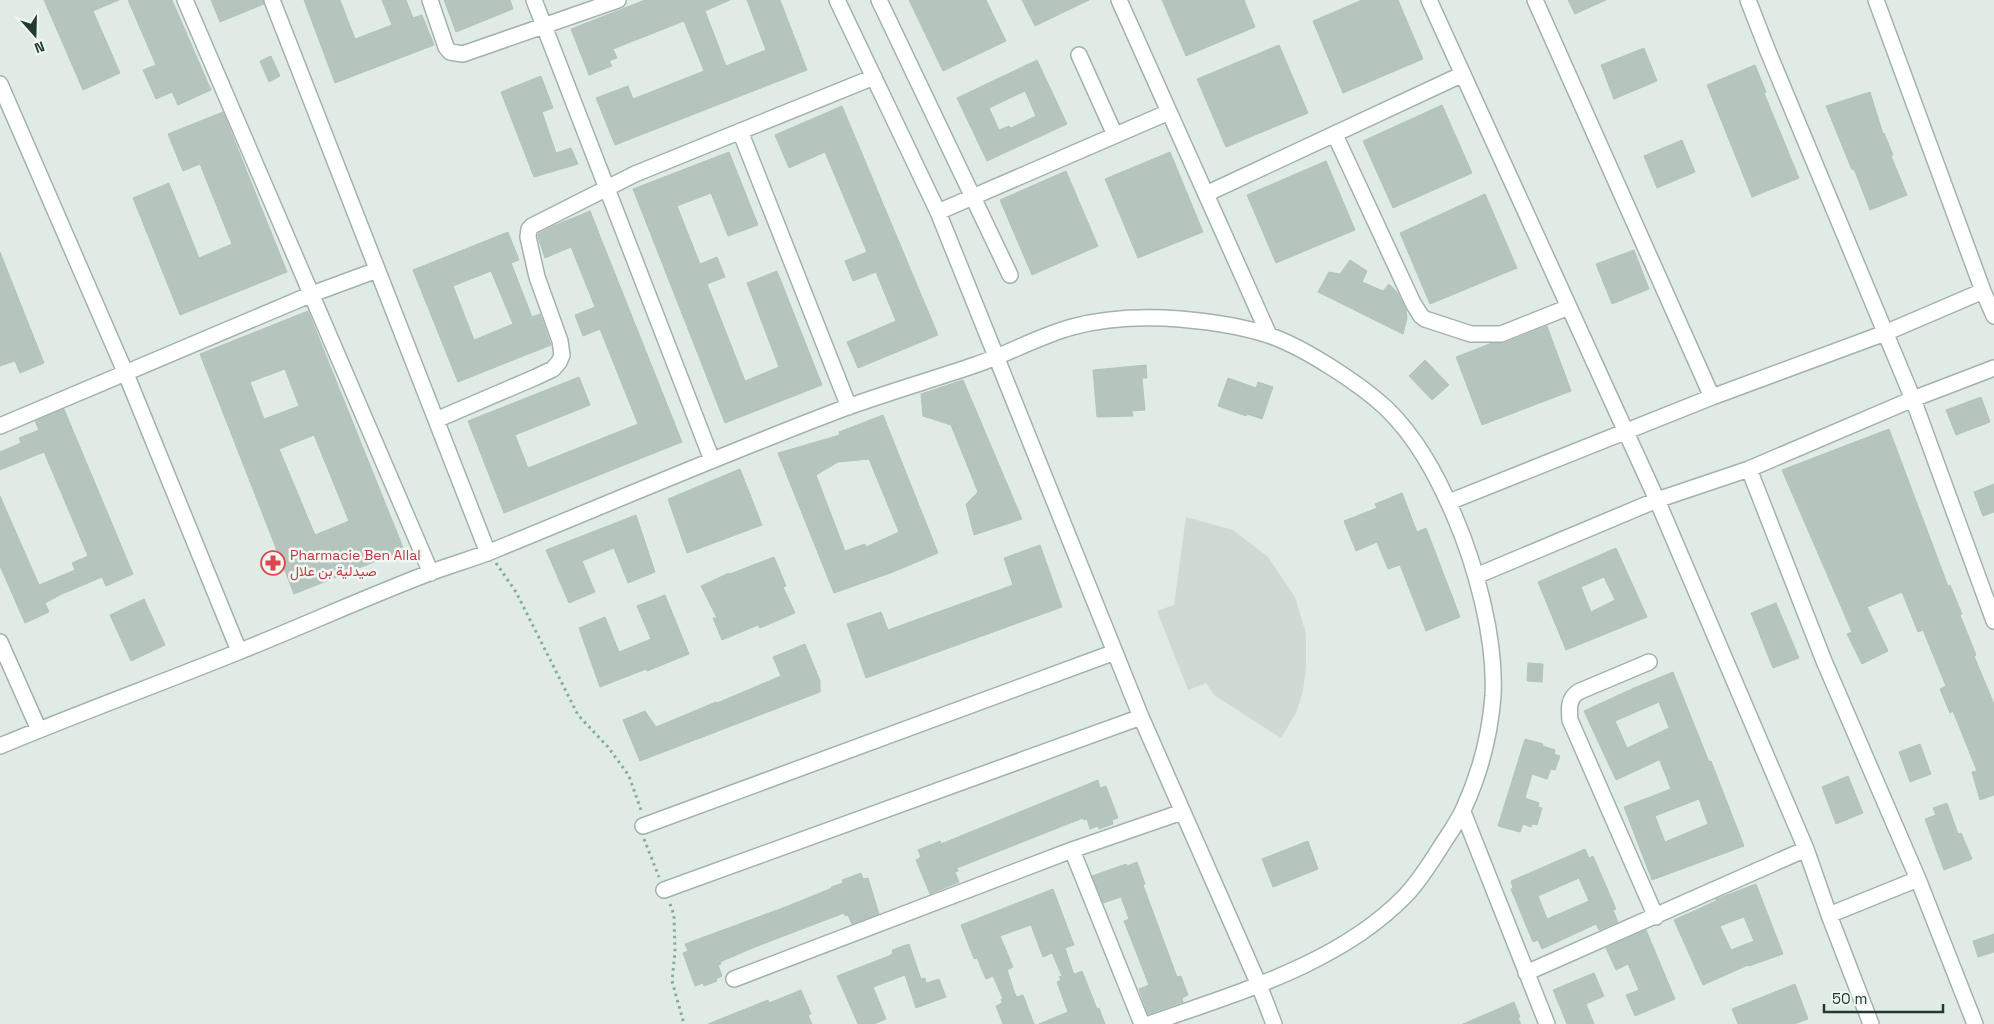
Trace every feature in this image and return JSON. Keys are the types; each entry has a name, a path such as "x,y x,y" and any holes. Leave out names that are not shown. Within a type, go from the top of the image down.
{"street":[{"path":"185,0 430,573"},
{"path":"272,0 488,553"},
{"path":"430,0 446,47 450,52 456,53 470,53 618,0"},
{"path":"534,0 712,460"},
{"path":"838,0 938,212 1115,652 1182,812 1259,985 1274,1024"},
{"path":"879,0 1010,275"},
{"path":"1119,0 1269,335"},
{"path":"1429,0 1657,500 1806,849 1871,1024"},
{"path":"1535,0 1712,397"},
{"path":"1748,0 1913,399 1994,621"},
{"path":"1876,0 1983,291 1994,316"},
{"path":"1079,55 1115,135"},
{"path":"1206,194 1463,74"},
{"path":"436,420 545,373 559,362 562,355 560,341 537,278 528,236 529,229 635,174 874,77"},
{"path":"0,84 126,374 239,651"},
{"path":"938,212 1169,112"},
{"path":"740,131 849,407"},
{"path":"1335,135 1413,303 1421,316 1470,334 1501,334 1569,307"},
{"path":"0,426 312,294 377,270"},
{"path":"1449,502 1627,433 1712,397 1886,333 1983,291"},
{"path":"0,746 430,573 488,553 712,460 849,407 996,358 1068,328 1106,320 1160,318 1217,323 1269,335 1334,370 1362,388 1384,407 1419,448 1449,502 1476,576 1484,610 1493,690 1490,724 1482,761 1463,812 1428,867 1413,886 1386,913 1357,937 1259,985 1149,1024"},
{"path":"1476,576 1657,500 1749,469 1913,399 1994,368"},
{"path":"1749,469 1824,661 1918,878 1976,1024"},
{"path":"0,642 39,730"},
{"path":"643,826 1115,652"},
{"path":"1649,662 1578,692 1571,698 1569,711 1570,720 1656,917"},
{"path":"664,890 1142,717"},
{"path":"734,979 1072,850 1182,812"},
{"path":"1463,812 1547,1024"},
{"path":"1526,973 1806,849"},
{"path":"1072,850 1142,1024"},
{"path":"1829,915 1918,878"}],"path":[{"path":"488,553 516,592 578,715 608,747 629,776 643,815 644,840 674,915 675,952 672,981 684,1024"}],"shaded area":[{"path":"1186,517 1233,530 1268,557 1295,597 1306,634 1306,668 1303,691 1296,713 1281,738 1214,695 1206,683 1188,690 1157,611 1174,605"}],"building":[{"path":"44,0 119,0 93,11 120,73 83,90"},
{"path":"128,0 172,0 211,90 178,105 172,92 156,99 143,70 156,65"},
{"path":"211,0 263,0 264,4 220,22"},
{"path":"304,0 340,0 355,39 392,25 382,0 406,0 413,18 422,15 434,45 335,83"},
{"path":"444,0 510,0 513,9 456,32"},
{"path":"645,0 730,0 705,11 726,66 766,50 747,0 780,0 807,70 615,145 596,98 628,86 633,99 704,71 684,21 613,49 617,58 609,61 612,66 589,75 571,29"},
{"path":"909,0 986,0 1006,41 943,71"},
{"path":"1022,0 1089,0 1035,26"},
{"path":"1162,0 1244,0 1255,27 1186,56"},
{"path":"1362,0 1398,0 1423,59 1343,93 1313,21"},
{"path":"1568,0 1606,0 1575,14"},
{"path":"1279,45 1308,113 1226,147 1197,79"},
{"path":"1644,48 1657,81 1614,99 1601,65"},
{"path":"271,56 280,76 269,82 260,61"},
{"path":"1037,60 1067,124 987,161 957,98","holes":["1025,91 1036,116 1011,128 1009,126 999,130 989,108"]},
{"path":"1755,65 1766,92 1764,93 1799,178 1752,197 1707,85"},
{"path":"541,76 553,108 542,112 556,153 571,148 578,164 534,177 501,92"},
{"path":"1870,92 1883,134 1893,155 1891,156 1907,195 1870,210 1826,106"},
{"path":"1442,105 1472,173 1393,208 1363,141"},
{"path":"842,106 938,335 858,368 847,342 896,321 876,272 853,281 845,261 867,252 825,152 789,168 775,135"},
{"path":"223,112 287,272 180,315 133,198 169,183 199,258 232,244 200,164 183,171 168,134"},
{"path":"1682,140 1695,172 1657,188 1644,156"},
{"path":"729,152 758,225 728,236 711,193 677,206 700,264 717,257 725,277 707,284 745,381 779,367 747,283 777,271 822,385 725,423 633,189"},
{"path":"1170,152 1203,232 1138,258 1105,179"},
{"path":"1326,161 1355,230 1276,263 1247,195"},
{"path":"1066,171 1098,246 1032,275 1000,200"},
{"path":"1485,194 1517,268 1430,304 1400,233"},
{"path":"590,211 682,442 504,513 468,421 579,377 590,405 515,435 528,468 638,424 600,329 583,336 575,315 595,307 571,247 545,258 538,237 538,234 551,227"},
{"path":"508,232 519,260 511,263 532,317 540,314 551,345 458,382 413,270","holes":["491,271 513,324 474,340 453,286"]},
{"path":"1634,250 1649,289 1612,304 1596,264"},
{"path":"0,252 44,363 20,373 15,361 0,366"},
{"path":"1350,260 1367,271 1362,282 1383,291 1389,284 1397,292 1406,309 1407,318 1403,334 1318,292 1329,272 1340,274"},
{"path":"308,311 404,550 294,594 200,354","holes":["285,369 299,406 264,419 250,382","314,435 349,521 315,535 279,449"]},
{"path":"1547,326 1571,391 1482,425 1456,357 1492,343 1504,343"},
{"path":"1425,360 1449,385 1432,400 1409,376"},
{"path":"1146,365 1147,378 1142,378 1145,410 1132,411 1133,416 1097,417 1093,370"},
{"path":"1228,378 1256,388 1258,382 1273,387 1262,419 1247,414 1246,416 1218,406"},
{"path":"963,380 1022,519 974,535 966,504 978,492 951,425 923,416 921,394"},
{"path":"1981,397 1990,422 1956,435 1946,410"},
{"path":"64,409 133,574 106,586 102,577 62,594 45,603 49,612 25,623 0,566 0,496 39,585 75,570 72,563 88,556 44,452 0,470 0,452 21,443 19,438 39,430 35,421"},
{"path":"883,415 938,553 893,572 834,593 778,453 840,435 839,432","holes":["869,459 899,532 866,547 865,544 845,551 816,475 838,462"]},
{"path":"1889,429 1948,586 1950,585 1962,614 1960,615 1976,655 1974,656 1994,704 1994,795 1980,800 1972,772 1977,771 1953,711 1950,713 1940,689 1946,686 1923,630 1918,632 1902,592 1867,607 1888,651 1862,664 1847,634 1852,632 1782,470"},
{"path":"740,469 762,525 687,553 668,499"},
{"path":"1994,484 1994,512 1983,516 1974,492"},
{"path":"1402,493 1417,532 1426,528 1460,617 1426,631 1400,565 1388,569 1377,542 1356,551 1344,521 1377,508 1375,504"},
{"path":"636,515 655,572 628,583 614,548 582,561 595,592 569,603 546,550"},
{"path":"1040,545 1062,607 866,678 847,624 881,612 888,630 1013,585 1004,558"},
{"path":"1616,548 1647,617 1566,650 1538,582","holes":["1604,577 1615,600 1591,612 1581,587"]},
{"path":"774,557 786,586 783,587 795,613 760,628 758,625 722,640 713,618 717,618 701,586 729,573"},
{"path":"665,595 689,654 600,687 579,628 605,617 619,652 651,639 637,606"},
{"path":"144,599 165,645 131,661 110,615"},
{"path":"1776,603 1799,658 1773,668 1751,613"},
{"path":"805,644 820,681 820,692 640,761 623,720 645,711 656,727 717,703 781,676 773,657"},
{"path":"1528,663 1543,664 1542,682 1527,681"},
{"path":"1673,672 1709,762 1711,761 1744,846 1652,880 1624,807 1671,789 1660,761 1616,780 1584,711","holes":["1659,702 1669,728 1627,748 1615,721","1699,799 1708,824 1665,842 1655,816"]},
{"path":"1525,739 1543,744 1542,746 1555,750 1554,754 1560,756 1555,770 1551,769 1547,779 1532,774 1525,798 1539,803 1538,807 1542,808 1537,825 1532,824 1531,827 1523,824 1520,832 1498,826"},
{"path":"1920,744 1931,774 1910,782 1899,752"},
{"path":"1848,776 1863,813 1836,824 1822,787"},
{"path":"1098,780 1100,788 1106,786 1118,818 1112,820 1113,824 1099,829 1098,826 1090,829 1087,819 1084,820 1083,818 957,868 958,871 955,872 959,882 930,894 916,860 921,857 918,850 940,841 941,844"},
{"path":"1947,803 1958,834 1961,833 1972,859 1944,870 1925,819 1936,815 1933,808"},
{"path":"1308,841 1318,869 1273,887 1262,859"},
{"path":"1585,849 1589,858 1593,856 1616,909 1613,910 1618,922 1599,930 1596,924 1542,949 1538,940 1533,942 1511,889 1513,888 1511,881","holes":["1579,878 1589,901 1547,919 1538,896"]},
{"path":"1137,862 1145,884 1143,885 1177,977 1181,976 1188,995 1182,998 1183,1002 1148,1014 1139,989 1149,985 1124,921 1129,919 1121,897 1103,903 1092,876"},
{"path":"861,873 863,879 868,878 879,914 852,924 848,915 845,916 844,913 755,947 720,962 721,964 718,965 722,976 716,979 717,981 704,986 703,983 695,986 683,953 688,951 685,944 788,906 832,888 843,883 842,880"},
{"path":"1756,884 1783,954 1748,965 1703,985 1674,920 1716,901 1716,899","holes":["1744,917 1754,941 1731,950 1720,926"]},
{"path":"1053,889 1074,945 1065,948 1073,972 1075,974 1082,971 1105,1024 1039,1024 1068,1012 1057,982 1061,980 1059,977 1062,976 1052,953 1043,957 1031,925 1000,936 1013,967 1007,970 1015,994 1017,997 1023,995 1034,1024 1003,1024 996,1006 1002,1003 1001,999 1003,999 993,976 986,979 977,958 974,959 961,925"},
{"path":"1646,930 1675,999 1635,1016 1626,995 1639,990 1628,964 1616,970 1606,948"},
{"path":"1994,934 1994,952 1978,957 1973,941"},
{"path":"909,944 921,979 925,978 926,983 939,979 946,997 916,1008 905,975 873,987 886,1019 874,1024 858,1024 837,976 889,956 893,953 892,950"},
{"path":"1594,973 1604,996 1586,1004 1594,1024 1567,1024 1553,990"},
{"path":"1795,984 1808,1019 1794,1024 1738,1024 1732,1009"},
{"path":"801,990 811,1014 808,1015 812,1024 708,1024 768,1000 769,1003"},
{"path":"1514,1002 1521,1024 1463,1024"}],"place":[{"name":"Pharmacie Ben Allal صيدلية بن علال","path":"273,563"}]}
